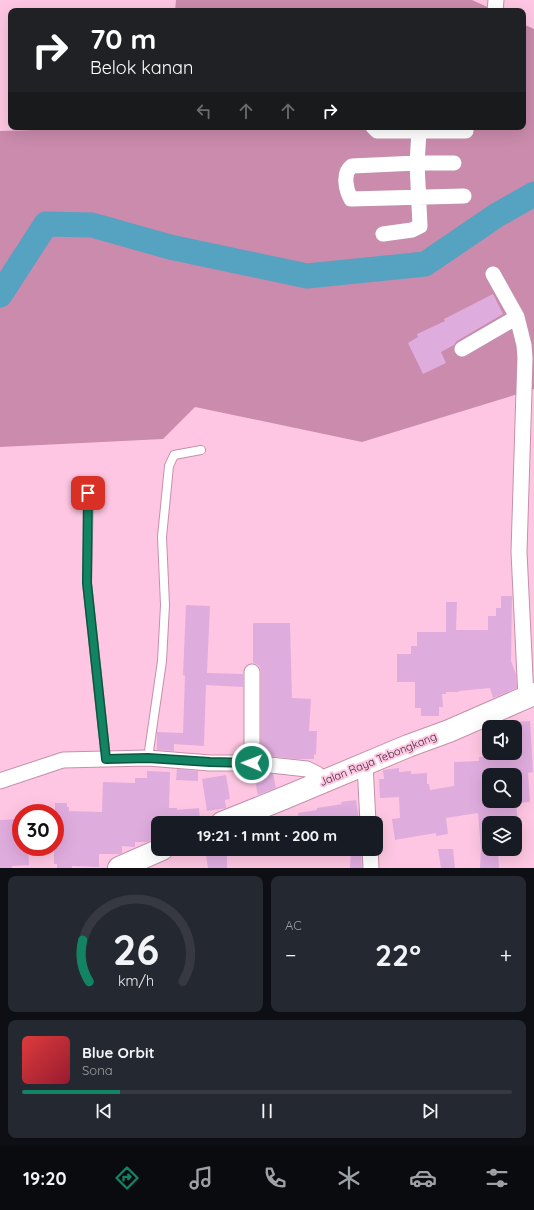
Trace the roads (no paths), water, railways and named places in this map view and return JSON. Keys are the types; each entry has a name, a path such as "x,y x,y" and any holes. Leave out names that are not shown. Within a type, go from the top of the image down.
{"main road":[{"name":"Jalan Raya Tebongkang","path":"239,816 408,746 449,731 530,696"},
{"path":"119,868 151,854"}],"street":[{"path":"375,130 419,132 466,131"},
{"path":"383,234 412,230 420,226 417,163 419,132"},
{"path":"454,163 352,166 347,170 346,174 348,192 351,199 418,196 464,196"},
{"path":"493,274 517,317 524,346 525,358 519,552 530,696"},
{"path":"462,348 517,317"},
{"path":"252,672 252,763"},
{"path":"0,781 63,760 148,758 252,763 307,769 317,774 323,782"},
{"path":"365,764 368,816"},
{"path":"370,856 371,868"}],"lane":[{"path":"148,758 162,661 165,605 162,537 169,466 174,455 201,450"},
{"path":"88,493 87,583 106,759"}],"waterway":[{"path":"0,295 46,224 92,225 170,247 307,276 425,264 497,215 534,194"}]}
